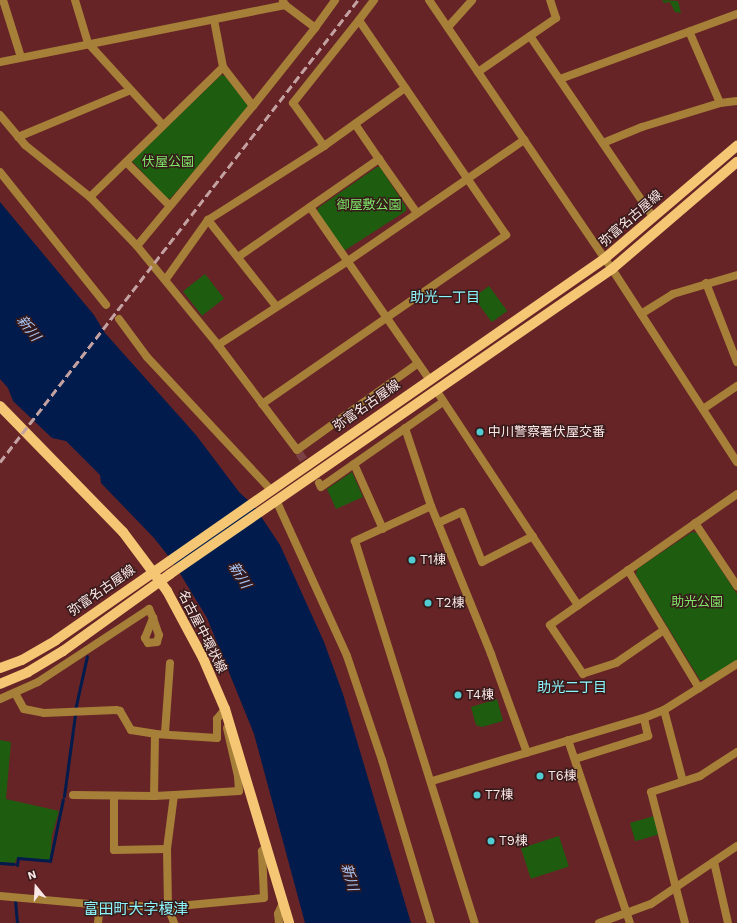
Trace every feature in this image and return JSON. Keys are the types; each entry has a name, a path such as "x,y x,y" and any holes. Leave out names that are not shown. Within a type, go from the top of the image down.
{"main road":[{"name":"弥富名古屋線","path":"0,668 22,660 56,640 270,489 604,259 737,146"},
{"name":"弥富名古屋線","path":"0,684 28,672 63,651 276,500 612,269 737,162"},
{"name":"名古屋中環状線","path":"0,406 123,532 160,583 203,658 225,709 267,846 288,923"}],"street":[{"path":"3,0 21,57"},
{"path":"75,0 88,44 163,125"},
{"path":"137,246 253,106 315,28 335,0"},
{"path":"324,146 293,103 374,0"},
{"path":"429,0 612,269 737,462"},
{"path":"448,27 472,0"},
{"path":"478,72 556,18 550,0"},
{"path":"0,62 214,20 284,3 315,28"},
{"path":"560,79 737,14"},
{"path":"214,20 223,67 253,106"},
{"path":"262,404 506,235 359,20"},
{"path":"689,31 720,103"},
{"path":"530,36 653,217"},
{"path":"90,197 223,67"},
{"path":"166,279 208,220 324,146 405,88"},
{"path":"18,137 131,90"},
{"path":"604,143 642,127 720,103 737,101"},
{"path":"0,115 18,137 90,197 137,246 166,279 218,345 298,451 417,364"},
{"path":"355,124 417,213"},
{"path":"218,345 276,306 348,261 524,140"},
{"path":"238,257 379,159"},
{"path":"126,162 170,206"},
{"path":"0,172 106,305"},
{"path":"310,207 417,364 429,379"},
{"path":"208,220 276,306"},
{"path":"641,314 673,294 737,275"},
{"path":"706,283 737,362"},
{"path":"119,319 147,357 270,489"},
{"path":"703,409 737,386"},
{"path":"436,390 578,605"},
{"path":"319,483 321,487 444,402"},
{"path":"405,428 431,506 491,654 527,753"},
{"path":"354,464 383,529"},
{"path":"664,630 616,663 583,674 550,625 737,494"},
{"path":"276,500 347,656 382,760 431,923"},
{"path":"431,506 355,541 432,781 475,923"},
{"path":"438,523 462,512 482,562 533,536"},
{"path":"696,523 737,586"},
{"path":"628,570 699,688"},
{"path":"0,699 15,694 38,682 149,609 153,618"},
{"path":"165,733 170,663"},
{"path":"432,781 644,718 664,710 737,664"},
{"path":"15,694 24,709 44,713 120,711 131,730 155,734 165,733 217,738 217,719 225,709"},
{"path":"73,794 174,796 239,791 225,709"},
{"path":"664,710 683,782"},
{"path":"575,759 648,736 644,718"},
{"path":"154,796 155,734"},
{"path":"568,740 630,923"},
{"path":"685,923 677,887 651,792 700,776 737,752"},
{"path":"114,796 114,850 167,849"},
{"path":"174,796 167,849 168,907 174,923"},
{"path":"0,896 100,905 168,907 264,898 262,851 267,846"},
{"path":"599,923 651,904 737,846"},
{"path":"714,862 728,923"},
{"path":"279,923 278,914 283,904"},
{"path":"98,923 100,905"}],"green space":[{"path":"662,0 678,1 681,13 675,12 670,2 664,3"},
{"name":"伏屋公園","path":"221,75 225,76 249,107 171,198 167,199 132,161"},
{"name":"御屋敷公園","path":"377,167 380,167 406,207 406,211 344,251 317,213 318,208"},
{"path":"205,274 224,298 202,316 183,291"},
{"path":"489,286 507,311 492,322 474,297"},
{"path":"352,472 363,497 336,509 327,489"},
{"name":"助光公園","path":"692,532 697,533 737,594 737,660 705,680 700,680 636,575 637,569"},
{"path":"497,699 503,721 482,727 476,725 471,707"},
{"path":"0,740 11,742 6,799 59,811 52,835 50,861 16,859 15,863 0,862"},
{"path":"654,816 659,834 635,841 630,823"},
{"path":"559,836 569,866 531,879 521,848"}],"water":[{"name":"新川","path":"0,202 94,315 105,333 196,435 239,492 254,506 280,545 324,642 343,694 411,923 305,923 254,734 207,618 173,562 154,538 101,483 100,475 66,441 52,438 13,401 8,388 0,379"}],"waterway":[{"path":"75,710 87,656"},
{"path":"64,796 75,715"},
{"path":"17,865 18,858 50,861 63,799"},
{"path":"0,863 14,864"},
{"path":"15,900 17,923"}],"tunnel":[{"path":"299,453 319,483"}],"railway":[{"path":"0,462 358,0"}],"place":[{"name":"中川警察署伏屋交番","path":"480,432"},
{"name":"T1棟","path":"412,560"},
{"name":"T2棟","path":"428,603"},
{"name":"T4棟","path":"458,695"},
{"name":"T6棟","path":"540,776"},
{"name":"T7棟","path":"477,795"},
{"name":"T9棟","path":"491,841"}],"district":[{"name":"助光一丁目","path":"445,297"},
{"name":"助光二丁目","path":"572,687"},
{"name":"富田町大字榎津","path":"136,910"}]}
